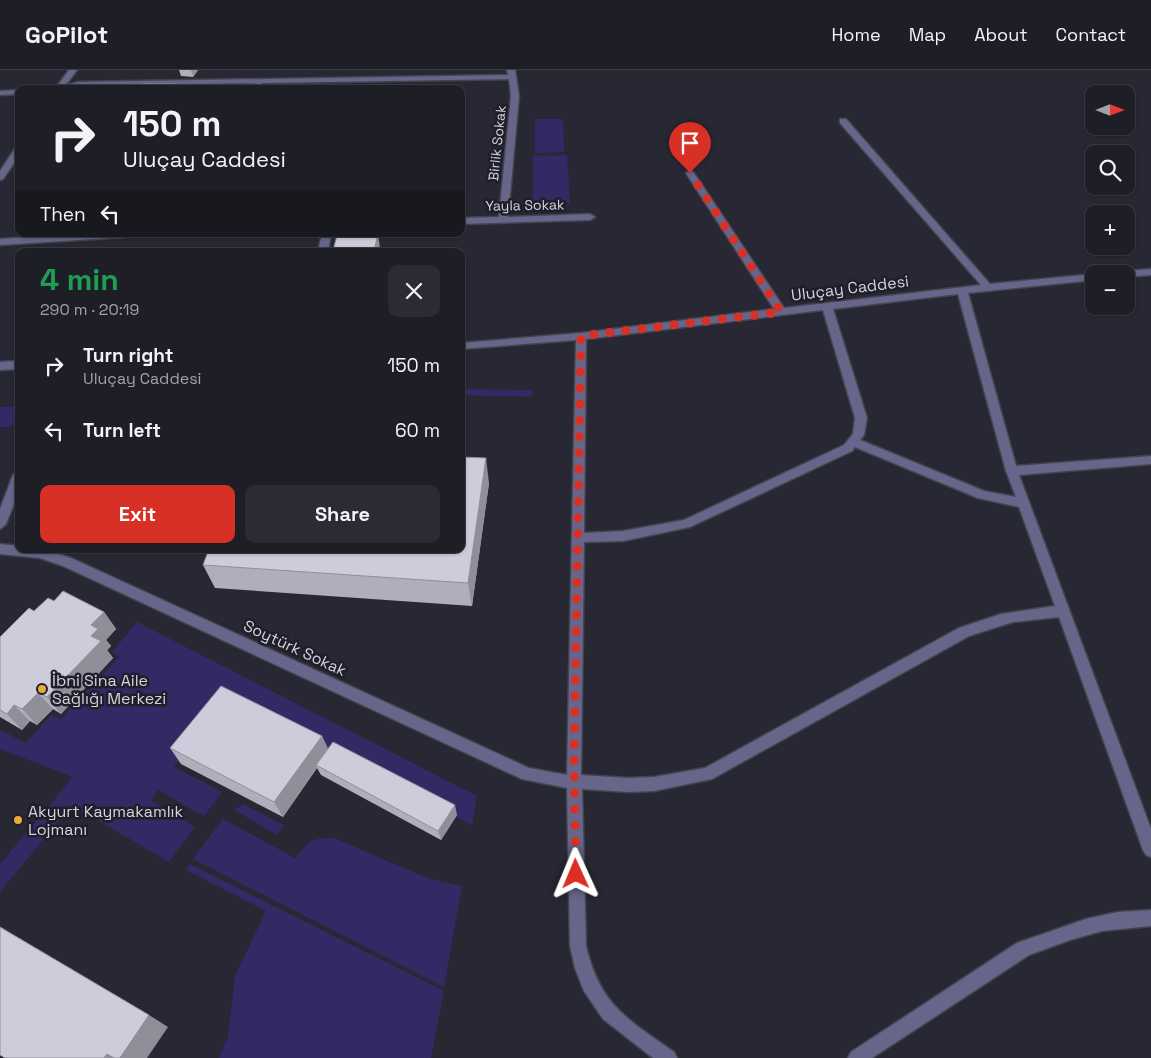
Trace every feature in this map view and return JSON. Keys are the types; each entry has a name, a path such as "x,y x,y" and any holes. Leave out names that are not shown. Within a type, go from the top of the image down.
{"street":[{"path":"63,85 73,70"},
{"path":"352,70 355,85 512,74"},
{"name":"Birlik Sokak","path":"503,220 515,96 512,74"},
{"path":"75,85 146,85"},
{"path":"0,93 15,92"},
{"path":"843,121 988,287"},
{"path":"0,177 15,155"},
{"path":"690,173 781,312"},
{"name":"Yayla Sokak","path":"465,220 590,217"},
{"path":"0,242 78,237"},
{"path":"1135,273 1151,272"},
{"name":"Uluçay Caddesi","path":"465,346 581,336 988,287 1085,279"},
{"path":"962,290 1012,471 1065,611 1151,850"},
{"path":"577,538 623,536 686,524 840,452 854,442 858,435 861,418 827,307"},
{"path":"581,336 574,782 578,946 582,968 590,988 602,1007 618,1022 668,1058"},
{"path":"0,366 15,365"},
{"path":"854,442 982,495 1024,503"},
{"path":"1012,471 1151,460"},
{"path":"0,524 15,485"},
{"name":"Soytürk Sokak","path":"0,549 15,550"},
{"name":"Soytürk Sokak","path":"40,553 67,562 512,768 543,779 601,785 654,784 707,774 964,632 1003,618 1044,611 1065,611"},
{"path":"857,1058 1023,949 1053,936 1084,927 1151,918"}],"shaded area":[{"path":"535,119 563,119 564,152 535,153"},
{"path":"567,155 570,203 533,203 533,156"},
{"path":"465,389 533,390 532,397 465,395"},
{"path":"0,407 15,407 15,420 11,427 0,427"},
{"path":"137,622 477,796 472,825 338,752 229,697 174,767 222,792 204,816 158,790 151,800 195,827 169,862 72,805 0,892 0,864 73,777 0,749 0,730 26,743 51,715 61,719 119,657 112,652"},
{"path":"243,804 284,825 277,835 234,810"},
{"path":"223,819 295,858 309,842 317,839 334,838 427,878 462,886 444,987 193,859"},
{"path":"190,864 444,991 431,1058 219,1058 228,1037 235,976 266,911 186,870"}],"building":[{"path":"142,84 176,84 176,85"},
{"path":"261,84 261,85 227,85"},
{"path":"336,237 377,237 375,248 334,248"},
{"path":"465,457 486,458 468,583 203,565 208,553 465,553"},
{"name":"İbni Sina Aile Sağlığı Merkezi","path":"63,591 104,612 91,625 98,629 91,636 101,641 47,697 38,693 22,709 14,705 7,714 0,710 0,637 29,608 34,611 48,598 54,601"},
{"path":"221,686 322,736 274,802 170,748"},
{"path":"333,742 455,805 438,831 316,765"},
{"path":"0,927 149,1015 120,1058 114,1058 107,1054 104,1058 5,1058 0,1055"}],"place":[{"name":"İbni Sina Aile Sağlığı Merkezi","path":"42,689"},
{"name":"Akyurt Kaymakamlık Lojmanı","path":"18,820"}],"route":[{"path":"576,874 574,763 581,336 781,312 690,173"}]}
